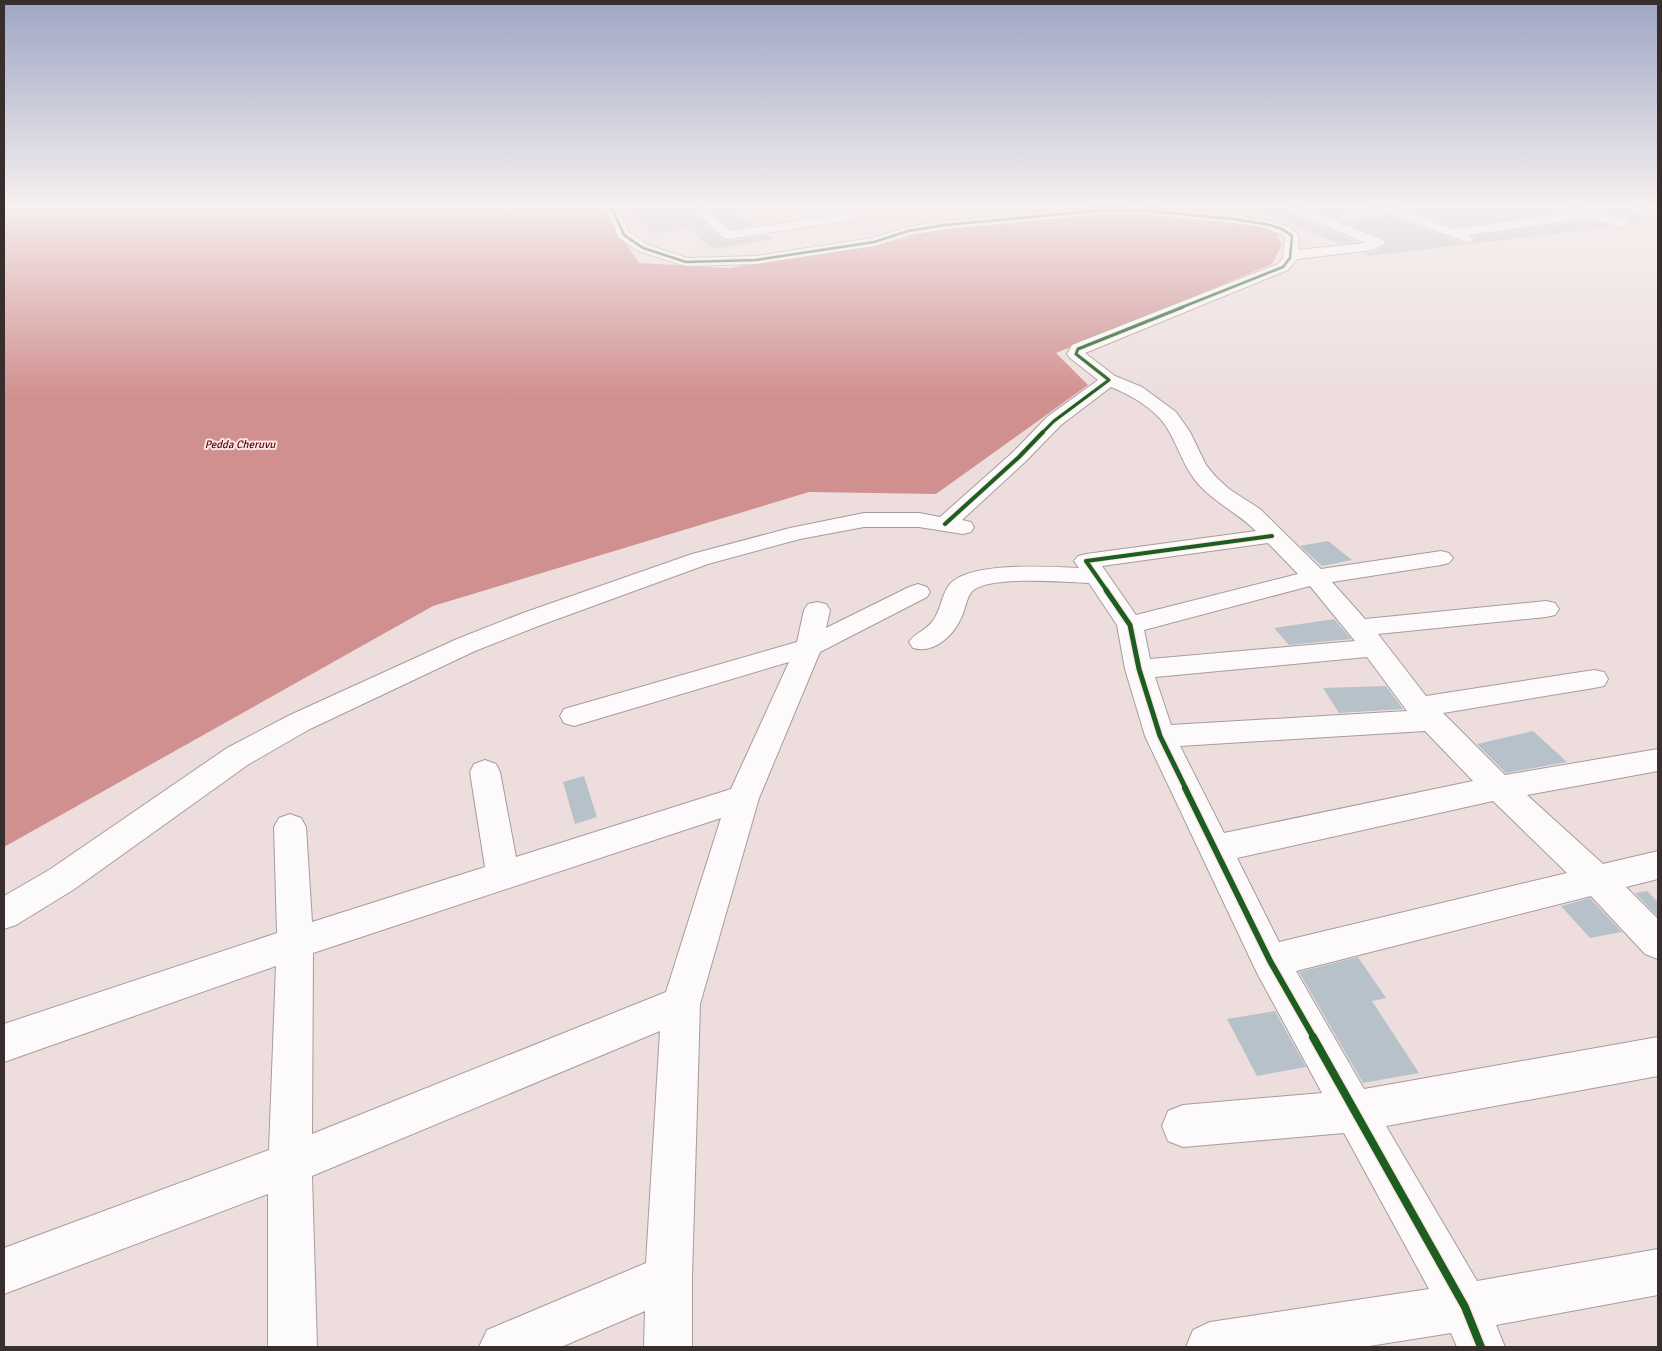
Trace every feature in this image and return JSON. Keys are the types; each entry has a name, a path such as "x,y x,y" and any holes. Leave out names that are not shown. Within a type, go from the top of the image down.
{"street":[{"path":"1275,271 1078,349 1076,354 1109,380 1136,391 1169,416 1180,432 1196,467 1207,481 1221,494 1252,514 1315,577 1367,638 1425,713 1498,788 1597,880 1658,943"},
{"path":"4,914 61,880 238,756 300,722 474,642 585,598 692,562 798,533 864,520 918,520 954,526 1054,421 1109,380"},
{"path":"1272,536 1086,561 1130,625 1140,669 1160,736 1270,961 1355,1111 1473,1327"},
{"path":"1130,625 1315,577 1441,558"},
{"path":"922,642 936,635 946,626 960,587 974,578 991,575 1097,576"},
{"path":"574,716 810,647 918,592"},
{"path":"1140,669 1367,638 1546,609"},
{"path":"668,1347 669,1277 681,1004 742,798 810,647 816,610"},
{"path":"1160,736 1425,713 1594,679"},
{"path":"1215,849 1498,788 1658,760"},
{"path":"485,772 503,876"},
{"path":"4,1043 295,943 742,798"},
{"path":"290,827 295,943 290,1164 293,1347"},
{"path":"1270,961 1658,865"},
{"path":"4,1272 290,1164 681,1004"},
{"path":"1183,1126 1355,1111 1658,1056"},
{"path":"1210,1347 1473,1327 1658,1272"},
{"path":"504,1347 669,1277"}],"water":[{"name":"Pedda Cheruvu","path":"4,271 1255,271 1056,353 1088,385 936,494 809,492 433,606 4,847"}],"building":[{"path":"1328,541 1352,560 1322,566 1300,546"},
{"path":"1334,619 1351,639 1289,645 1274,628"},
{"path":"1386,686 1403,709 1339,713 1323,688"},
{"path":"1533,731 1567,762 1506,773 1477,744"},
{"path":"584,776 597,817 575,824 563,782"},
{"path":"1647,891 1658,902 1658,917 1635,893"},
{"path":"1590,898 1622,932 1590,938 1561,906"},
{"path":"1358,957 1386,998 1372,1001 1419,1073 1363,1083 1299,972"},
{"path":"1275,1011 1306,1067 1257,1076 1227,1019"}],"cycle path":[{"path":"945,524 1019,457 1054,421 1109,380 1076,354 1078,349 1273,271"},
{"path":"1272,536 1086,561 1130,625 1139,669 1160,736 1270,961 1465,1307 1481,1347"}]}
